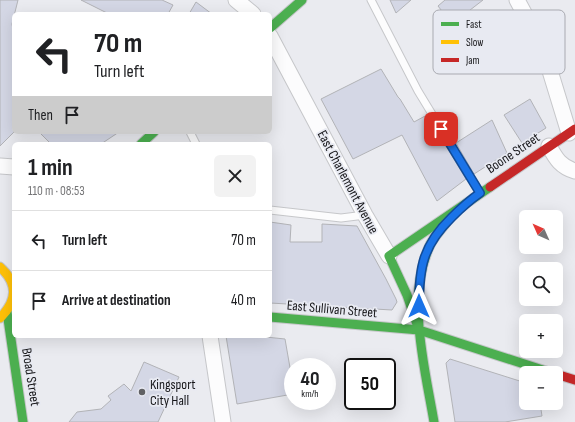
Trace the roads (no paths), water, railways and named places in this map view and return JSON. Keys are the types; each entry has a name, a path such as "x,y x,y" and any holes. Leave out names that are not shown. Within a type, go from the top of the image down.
{"main road":[{"path":"272,26 302,0"},
{"name":"Boone Street","path":"388,256 572,131"},
{"path":"143,142 152,134"},
{"path":"434,422 419,330 419,282 427,249 434,237 468,202"},
{"name":"East Charlemont Avenue","path":"388,256 407,295 419,330"},
{"path":"5,268 12,282"},
{"path":"3,315 12,300"},
{"name":"Broad Street","path":"3,315 23,422"},
{"name":"East Sullivan Street","path":"272,317 419,330 530,366"},
{"path":"563,376 575,380"}],"street":[{"path":"236,0 251,12"},
{"path":"517,0 522,10"},
{"name":"East Charlemont Avenue","path":"272,40 388,256"},
{"path":"552,74 572,131"},
{"path":"549,146 558,162 564,167 575,172"},
{"path":"0,166 12,167"},
{"path":"210,338 223,422"}],"lane":[{"path":"371,0 418,91 480,193"},
{"path":"272,210 341,218 365,215"}],"place":[{"name":"Kingsport City Hall","path":"142,392"}]}
